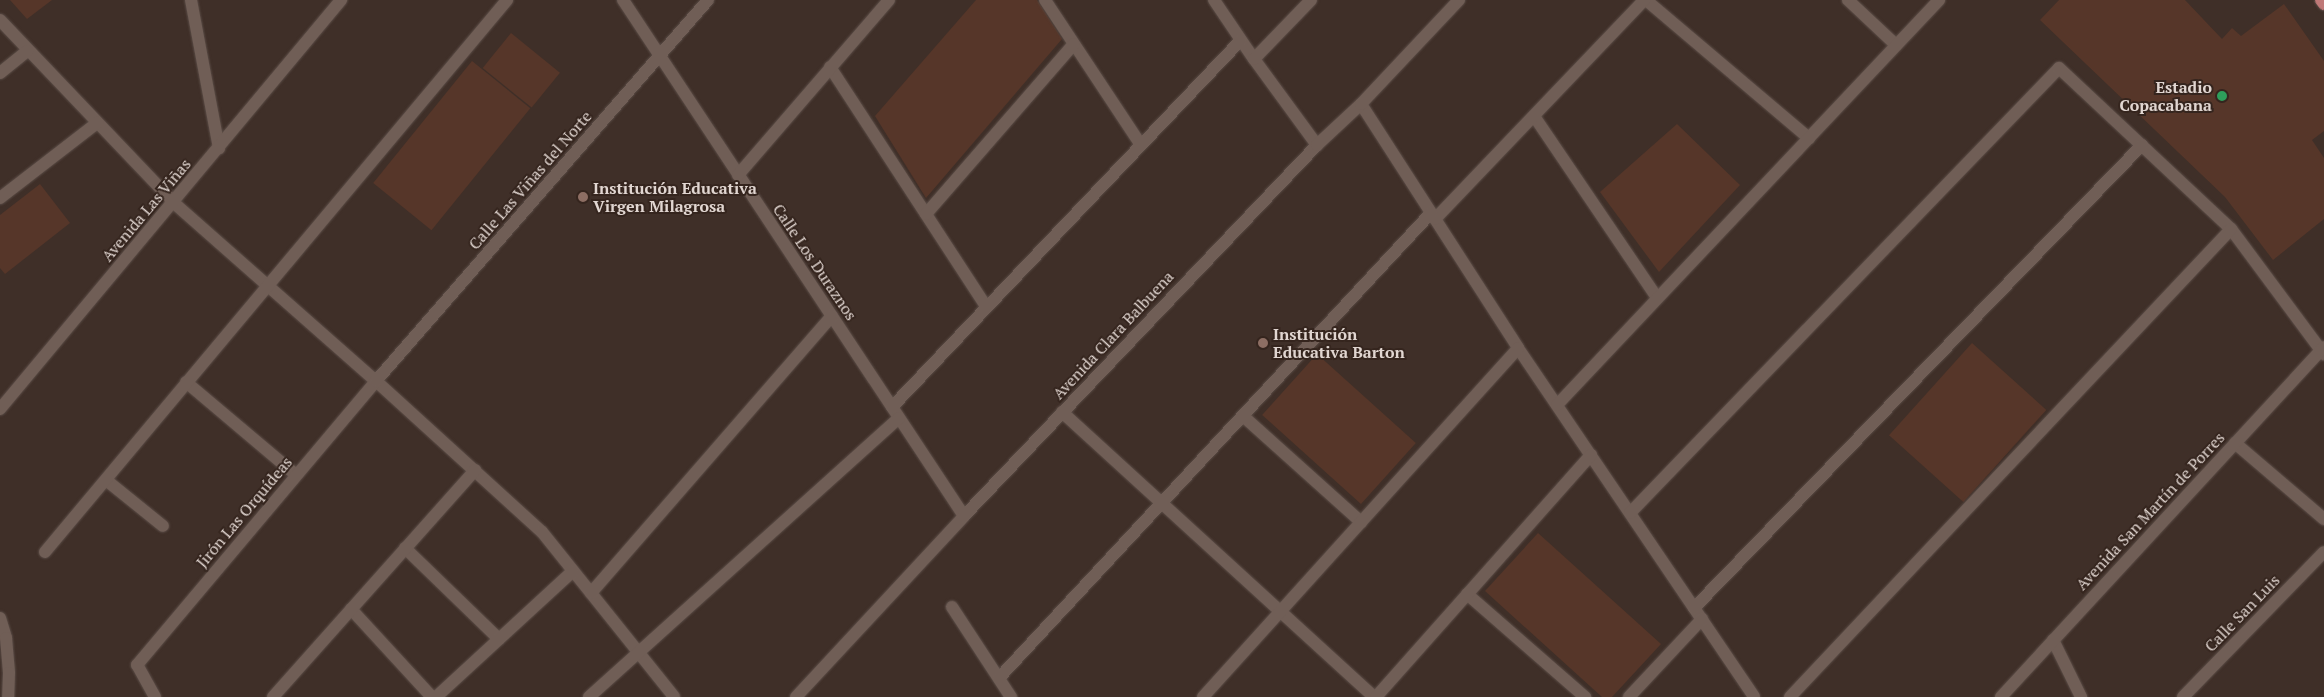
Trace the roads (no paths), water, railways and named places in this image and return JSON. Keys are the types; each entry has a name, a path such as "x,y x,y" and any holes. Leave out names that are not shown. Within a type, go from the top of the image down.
{"main road":[{"path":"2321,0 2324,4"}],"street":[{"path":"191,0 219,148"},
{"name":"Avenida Las Viñas","path":"0,409 174,203 341,0"},
{"path":"45,552 507,0"},
{"name":"Calle Los Duraznos","path":"623,0 964,516"},
{"name":"Calle Las Viñas del Norte","path":"376,381 708,0"},
{"path":"738,175 889,0"},
{"path":"1045,0 1141,145"},
{"path":"1214,0 1254,59 1317,144"},
{"path":"1254,59 1311,0"},
{"name":"Avenida Clara Balbuena","path":"796,697 1062,412 1317,144 1361,104 1459,0"},
{"path":"999,678 1243,416 1433,216 1534,116 1645,0 1809,138"},
{"path":"1848,0 1896,45"},
{"path":"1557,405 1939,0"},
{"path":"0,20 27,51 174,203 376,381 542,532 674,697"},
{"path":"892,407 1241,40"},
{"path":"926,214 1074,44"},
{"path":"0,73 27,51"},
{"path":"830,67 986,306"},
{"path":"1630,513 2059,68 2231,228 2323,351"},
{"path":"1361,104 1518,348 1754,697"},
{"path":"1534,116 1657,298"},
{"path":"0,198 97,123"},
{"path":"1629,697 1698,614 2142,144"},
{"path":"1790,697 2231,228"},
{"path":"591,593 832,316"},
{"path":"1203,697 1518,348"},
{"name":"Avenida San Martín de Porres","path":"2001,697 2234,443 2323,351"},
{"name":"Jirón Las Orquídeas","path":"155,697 137,665 376,381"},
{"path":"186,382 296,475"},
{"path":"1062,412 1375,697 1591,455"},
{"path":"1243,416 1361,522"},
{"path":"589,697 899,418"},
{"path":"2234,443 2324,519"},
{"path":"277,696 351,609 475,470"},
{"path":"106,480 163,526"},
{"path":"405,548 499,639"},
{"name":"Calle San Luis","path":"2183,697 2324,552"},
{"path":"436,697 573,571"},
{"path":"1467,594 1585,697"},
{"path":"952,607 1012,697"},
{"path":"351,609 432,697"},
{"path":"0,618 6,638 9,673 8,697"},
{"path":"2053,640 2081,697"},
{"path":"0,684 9,673"}],"place":[{"name":"Estadio Copacabana","path":"2222,96"},
{"name":"Institución Educativa Virgen Milagrosa","path":"583,197"},
{"name":"Institución Educativa Barton","path":"1263,343"}]}
